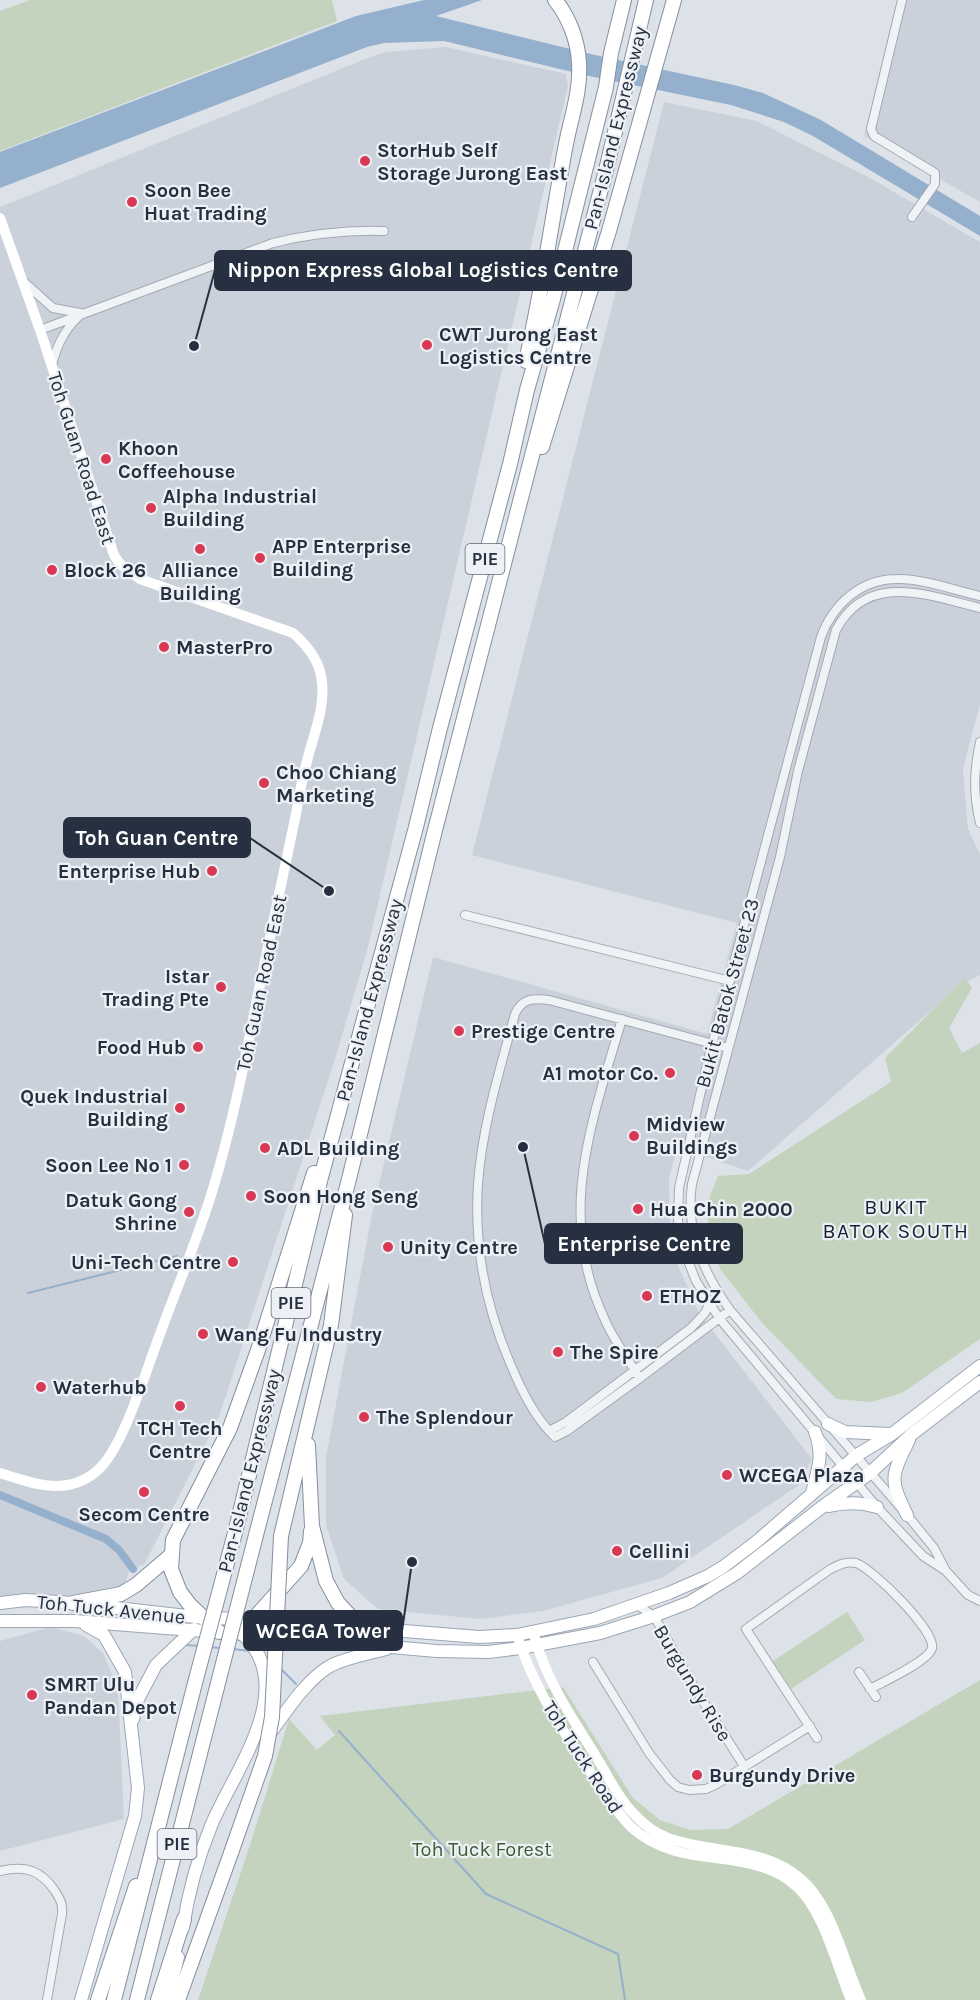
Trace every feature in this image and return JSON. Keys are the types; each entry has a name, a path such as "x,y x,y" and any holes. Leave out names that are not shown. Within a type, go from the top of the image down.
{"highway":[{"path":"527,390 524,367 540,296 565,146 579,84 579,61 575,38 563,10 555,0"},
{"name":"Pan-Island Expressway","path":"114,2000 236,1529 317,1192 416,827 527,390 553,299 606,87 611,53 624,0"},
{"name":"Pan-Island Expressway","path":"137,2000 607,166 646,0"},
{"path":"512,531 548,429 609,231 674,0"},
{"path":"221,1625 204,1618 180,1592 171,1569 172,1540 222,1447 245,1389 338,1096 347,1077"},
{"path":"178,2000 265,1756 272,1716 281,1536 331,1325 344,1233 348,1183"},
{"path":"308,1423 312,1526 326,1581 331,1593 352,1618 365,1629"},
{"path":"241,1633 301,1566 310,1543 312,1526"},
{"path":"73,1603 121,1594 170,1556"},
{"path":"98,2000 130,1900 150,1860"},
{"path":"158,2000 184,1919"}],"main road":[{"path":"221,1625 253,1619 478,1638 533,1632 594,1619 638,1605 715,1572 756,1542 856,1455 892,1434 980,1366"},
{"path":"221,1625 241,1633 472,1652 521,1648 600,1633 654,1616 690,1602 760,1556 870,1473 912,1434 980,1382"},
{"path":"828,1424 845,1432 892,1434"},
{"path":"811,1494 821,1449 815,1432"},
{"path":"907,1515 894,1489 895,1469 912,1434"},
{"path":"822,1507 844,1502 877,1507"},
{"name":"Toh Tuck Avenue","path":"0,1602 26,1600 73,1603 204,1618"},
{"path":"132,1723 138,1699 156,1665 204,1618"},
{"name":"Toh Tuck Avenue","path":"0,1621 75,1621 193,1630 221,1625"},
{"path":"75,1621 104,1635 121,1662 128,1686 128,1707 132,1723 138,1788 135,1816 81,2000"},
{"path":"167,2000 184,1919 202,1852 211,1827 257,1733 263,1711 265,1684 259,1658 253,1646 241,1633"},
{"path":"239,1773 298,1697 324,1671 350,1658 392,1647"}],"street":[{"path":"902,0 871,129 874,136 933,172 936,177 923,203 912,217"},
{"name":"Toh Guan Road East","path":"0,218 52,365 114,555 120,564 140,579 293,633 313,656 320,670 322,684 321,706 306,763 240,1084 212,1192 121,1435 108,1459 97,1472 73,1484 45,1487 0,1473"},
{"path":"40,330 273,243 304,235 360,230 384,231"},
{"path":"23,281 53,308 81,313"},
{"path":"52,365 59,342 70,324 81,313"},
{"name":"Bukit Batok Street 23","path":"946,1571 923,1556 877,1507 719,1318 696,1281 682,1246 678,1209 679,1188 713,1043 821,637 832,614 839,604 859,589 875,582 891,579 912,580 980,596"},
{"name":"Bukit Batok Street 23","path":"946,1571 934,1548 907,1515 730,1310 701,1262 692,1229 691,1202 692,1184 780,857 798,771 826,661 840,623 850,610 864,600 895,591 910,592 980,608"},
{"path":"980,742 974,789 980,823"},
{"path":"465,915 730,981"},
{"path":"728,1048 549,1000 532,999 521,1004 515,1014 482,1150 477,1220 489,1305 513,1370 532,1408 549,1431 638,1375 730,1310"},
{"path":"622,1019 591,1121 580,1207 584,1254 593,1292 609,1329 638,1375"},
{"path":"638,1375 691,1329 705,1313 709,1304"},
{"path":"817,1738 746,1629 829,1570 844,1563 860,1565 876,1576 922,1625 932,1643 931,1651 923,1659 870,1689"},
{"path":"946,1571 968,1595 980,1601"},
{"name":"Burgundy Rise","path":"638,1605 654,1616 694,1687 744,1766"},
{"name":"Toh Tuck Road","path":"533,1632 555,1689 630,1810 648,1828 669,1838 756,1856 782,1865 801,1878 822,1904 861,2000"},
{"name":"Toh Tuck Road","path":"517,1635 534,1680 561,1728 624,1820 643,1836 665,1848 692,1855 754,1865 790,1880 807,1897 818,1917 851,2000"},
{"path":"593,1662 656,1764 674,1784 689,1790 706,1789 716,1785 810,1726"},
{"path":"860,1672 876,1697"},
{"path":"0,1871 24,1868 35,1872 47,1879 61,1900 62,1914 47,2000"}],"shaded area":[{"path":"897,0 980,0 980,202 864,136"},
{"path":"446,47 566,74 568,86 367,951 335,1059 219,1417 144,1565 130,1569 125,1584 100,1595 0,1597 0,207 370,57 386,52"},
{"path":"664,102 757,121 868,177 980,242 980,704 963,769 968,829 980,854 980,975 960,985 748,1171 677,1147 669,1179 671,1250 699,1313 812,1459 799,1485 662,1578 543,1611 480,1619 378,1609 344,1579 326,1525 326,1457 372,1214 433,957 707,1034 737,923 472,855"},
{"path":"51,1627 84,1636 103,1653 118,1688 124,1819 0,1851 0,1641"}],"green space":[{"path":"30,0 332,0 337,21 0,151 0,11"},
{"path":"965,977 972,988 949,1028 962,1053 980,1043 980,1339 902,1393 871,1402 836,1399 763,1324 720,1269 705,1209 718,1176 749,1174 891,1082 885,1058"},
{"path":"847,1612 865,1640 791,1689 773,1661"},
{"name":"Toh Tuck Forest","path":"980,1680 980,2000 198,2000 289,1719 317,1750 335,1735 320,1716 563,1687 633,1798 660,1820 691,1830 728,1829"}],"water":[{"path":"424,0 482,0 436,16 763,93 821,120 980,216 980,236 813,136 784,122 731,105 589,76 444,41 384,43 367,47 0,188 0,152 356,16"}],"waterway":[{"path":"28,1293 177,1256"},
{"path":"0,1495 106,1539 119,1550 133,1569"},
{"path":"185,1645 200,1646"},
{"path":"208,1647 221,1648"},
{"path":"232,1649 250,1651"},
{"path":"281,1669 296,1684"},
{"path":"339,1731 486,1894 618,1954 625,2000"}],"place":[{"name":"StorHub Self Storage Jurong East","path":"365,161"},
{"name":"Soon Bee Huat Trading","path":"132,202"},
{"name":"CWT Jurong East Logistics Centre","path":"427,345"},
{"name":"Nippon Express Global Logistics Centre","path":"194,346"},
{"name":"Khoon Coffeehouse","path":"106,459"},
{"name":"Alpha Industrial Building","path":"151,508"},
{"name":"Alliance Building","path":"200,549"},
{"name":"APP Enterprise Building","path":"260,558"},
{"name":"Block 26","path":"52,570"},
{"name":"MasterPro","path":"164,647"},
{"name":"Choo Chiang Marketing","path":"264,783"},
{"name":"Enterprise Hub","path":"212,871"},
{"name":"Toh Guan Centre","path":"329,891"},
{"name":"Istar Trading Pte","path":"221,987"},
{"name":"Prestige Centre","path":"459,1031"},
{"name":"Food Hub","path":"198,1047"},
{"name":"A1 motor Co.","path":"670,1073"},
{"name":"Quek Industrial Building","path":"180,1108"},
{"name":"Midview Buildings","path":"634,1136"},
{"name":"Enterprise Centre","path":"523,1147"},
{"name":"ADL Building","path":"265,1148"},
{"name":"Soon Lee No 1","path":"184,1165"},
{"name":"Soon Hong Seng","path":"251,1196"},
{"name":"Hua Chin 2000","path":"638,1209"},
{"name":"Datuk Gong Shrine","path":"189,1212"},
{"name":"Unity Centre","path":"388,1247"},
{"name":"Uni-Tech Centre","path":"233,1262"},
{"name":"ETHOZ","path":"647,1296"},
{"name":"Wang Fu Industry","path":"203,1334"},
{"name":"The Spire","path":"558,1352"},
{"name":"Waterhub","path":"41,1387"},
{"name":"TCH Tech Centre","path":"180,1406"},
{"name":"The Splendour","path":"364,1417"},
{"name":"WCEGA Plaza","path":"727,1475"},
{"name":"Secom Centre","path":"144,1492"},
{"name":"Cellini","path":"617,1551"},
{"name":"WCEGA Tower","path":"412,1562"},
{"name":"SMRT Ulu Pandan Depot","path":"32,1695"},
{"name":"Burgundy Drive","path":"697,1775"}],"district":[{"name":"BUKIT BATOK SOUTH","path":"896,1219"}]}
